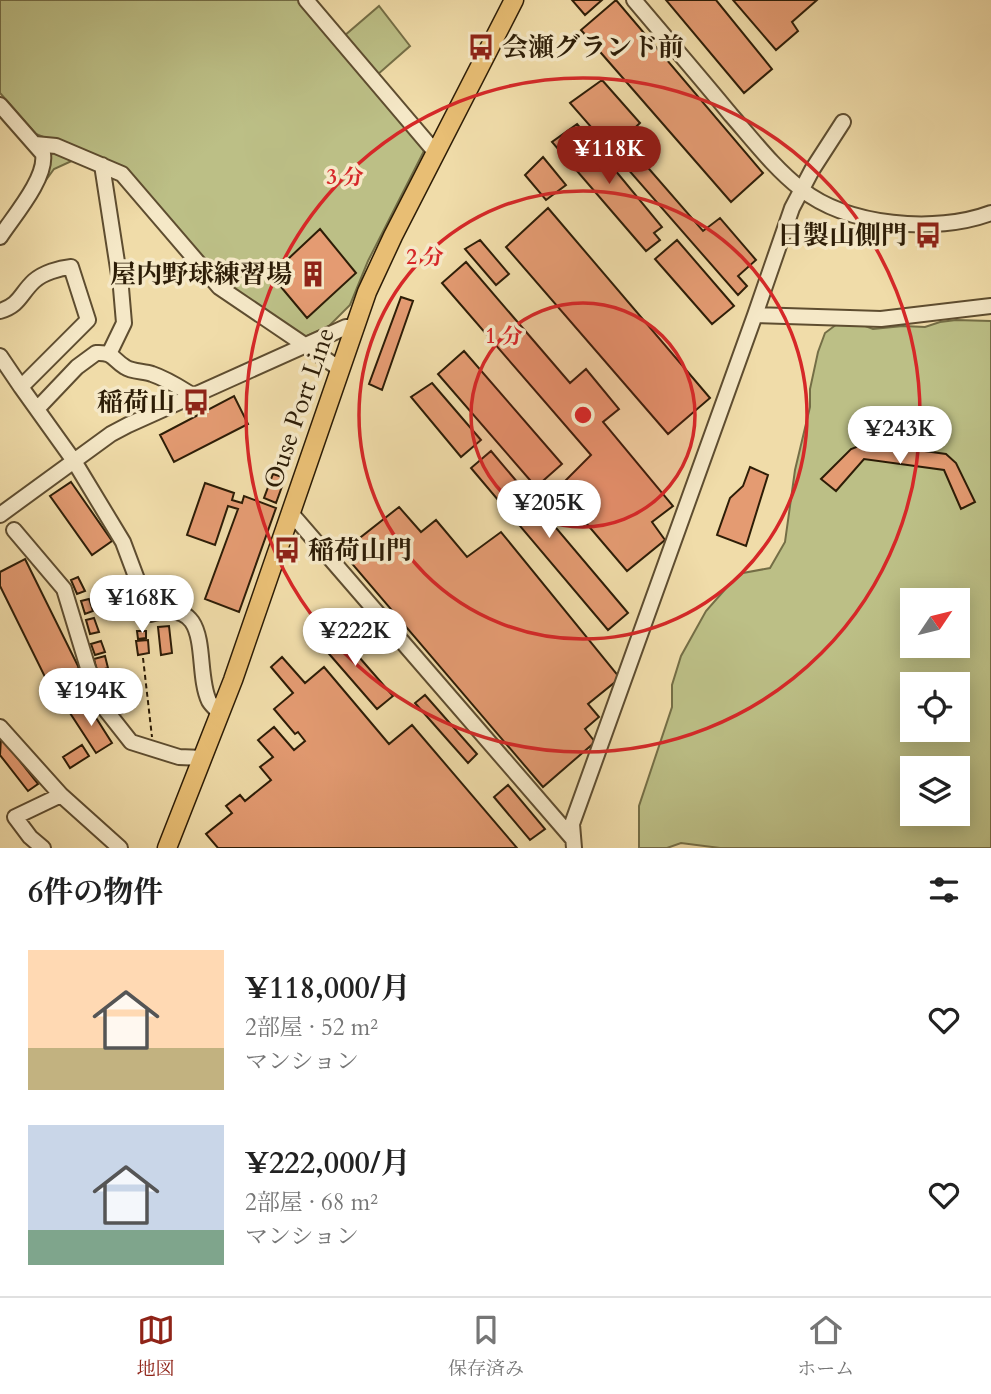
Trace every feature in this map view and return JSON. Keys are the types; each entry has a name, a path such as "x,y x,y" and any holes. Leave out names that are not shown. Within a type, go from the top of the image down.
{"main road":[{"name":"Ouse Port Line","path":"171,844 377,268 514,0"}],"street":[{"path":"306,0 436,153"},
{"path":"634,0 769,159 801,189 838,210 886,221 947,223 991,213"},
{"path":"0,105 35,144 44,160 40,176 0,237"},
{"path":"573,843 572,824 792,208 843,122"},
{"path":"35,144 56,146 122,174 219,286 340,369"},
{"path":"102,165 124,323 109,354"},
{"path":"0,311 12,307 35,280 61,268 71,267 88,320 21,387"},
{"path":"755,315 881,319 991,306"},
{"path":"0,515 128,425 346,327 355,327"},
{"path":"37,409 96,353 109,354 125,368 158,376 192,395"},
{"path":"0,356 74,461 123,542 150,614 173,611 185,615 194,624 199,634 208,699 220,713"},
{"path":"290,512 573,843"},
{"path":"14,530 64,589 88,668 105,709 131,742 179,757 203,758"},
{"path":"0,727 61,795 120,848"},
{"path":"43,848 30,837 15,817 61,795"}],"path":[{"path":"143,658 153,749"}],"green space":[{"path":"0,0 302,0 337,42 379,6 410,46 369,82 425,149 368,261 350,305 329,326 300,339 221,283 125,170 36,134 0,93"},
{"path":"53,150 76,159 54,169 46,180 42,178"},
{"path":"956,320 991,321 991,848 720,848 681,843 667,848 639,848 639,806 672,707 672,685 681,656 706,611 728,586 743,573 770,568 785,542 795,470 810,407 810,389 825,333 841,321 873,329 925,327"}],"building":[{"path":"572,0 602,0 585,15"},
{"path":"616,0 763,173 731,202 581,30"},
{"path":"666,0 716,0 772,69 744,93"},
{"path":"733,0 817,0 792,22 798,31 776,50"},
{"path":"602,80 640,123 623,139 703,231 720,218 756,260 738,276 747,286 738,295 570,103"},
{"path":"577,124 662,227 654,233 660,240 646,251 552,142"},
{"path":"543,157 566,185 546,200 525,175"},
{"path":"548,208 710,398 668,434 506,247"},
{"name":"屋内野球練習場","path":"320,229 356,273 307,318 271,275"},
{"path":"480,240 509,274 496,285 465,249"},
{"path":"677,240 734,306 712,324 655,259"},
{"path":"466,262 570,383 586,369 619,409 603,422 673,506 652,522 665,540 627,571 557,489 591,455 442,283"},
{"path":"401,297 413,301 382,390 369,384"},
{"path":"464,351 562,464 536,487 438,374"},
{"path":"432,383 481,440 461,457 411,397"},
{"path":"234,396 248,424 174,462 160,435"},
{"path":"867,443 946,454 956,463 975,502 961,509 944,470 864,459 836,491 821,479 851,449"},
{"path":"491,451 628,613 608,630 471,468"},
{"path":"750,467 768,475 746,546 717,535 730,498 743,486"},
{"path":"273,474 285,478 276,503 264,498"},
{"path":"71,482 112,541 92,555 50,496"},
{"path":"205,483 234,493 232,500 242,503 244,496 276,508 239,612 205,599 238,509 228,506 215,545 187,535"},
{"path":"399,507 421,532 436,520 467,557 501,532 620,678 588,704 599,717 585,729 595,742 543,787 342,552"},
{"path":"25,559 79,668 48,683 0,586 0,572"},
{"path":"78,577 85,591 77,594 71,580"},
{"path":"89,599 93,611 85,614 81,601"},
{"path":"94,618 99,632 90,634 86,620"},
{"path":"169,626 172,653 161,655 158,627"},
{"path":"332,626 393,696 377,709 317,640"},
{"path":"137,631 146,631 146,638 138,639"},
{"path":"148,640 149,653 138,655 136,641"},
{"path":"101,641 105,652 95,655 91,644"},
{"path":"105,656 108,668 97,671 94,659"},
{"path":"282,657 305,683 324,667 389,744 412,725 517,848 218,848 206,834 232,813 226,806 240,795 245,801 271,780 260,767 273,757 258,740 274,727 294,750 305,741 298,732 295,734 274,709 293,693 271,667"},
{"path":"110,681 117,691 110,696 103,686"},
{"path":"425,695 477,754 468,763 415,703"},
{"path":"119,696 128,709 122,713 113,700"},
{"path":"86,702 112,743 96,753 70,713"},
{"path":"1,737 38,784 28,791 0,755"},
{"path":"82,745 89,756 70,768 63,757"},
{"path":"508,785 545,829 530,840 494,797"}],"place":[{"name":"会瀬グランド前","path":"481,47"},
{"name":"日製山側門","path":"928,235"},
{"name":"屋内野球練習場","path":"313,274"},
{"name":"稲荷山","path":"196,402"},
{"name":"稲荷山門","path":"287,550"}]}
